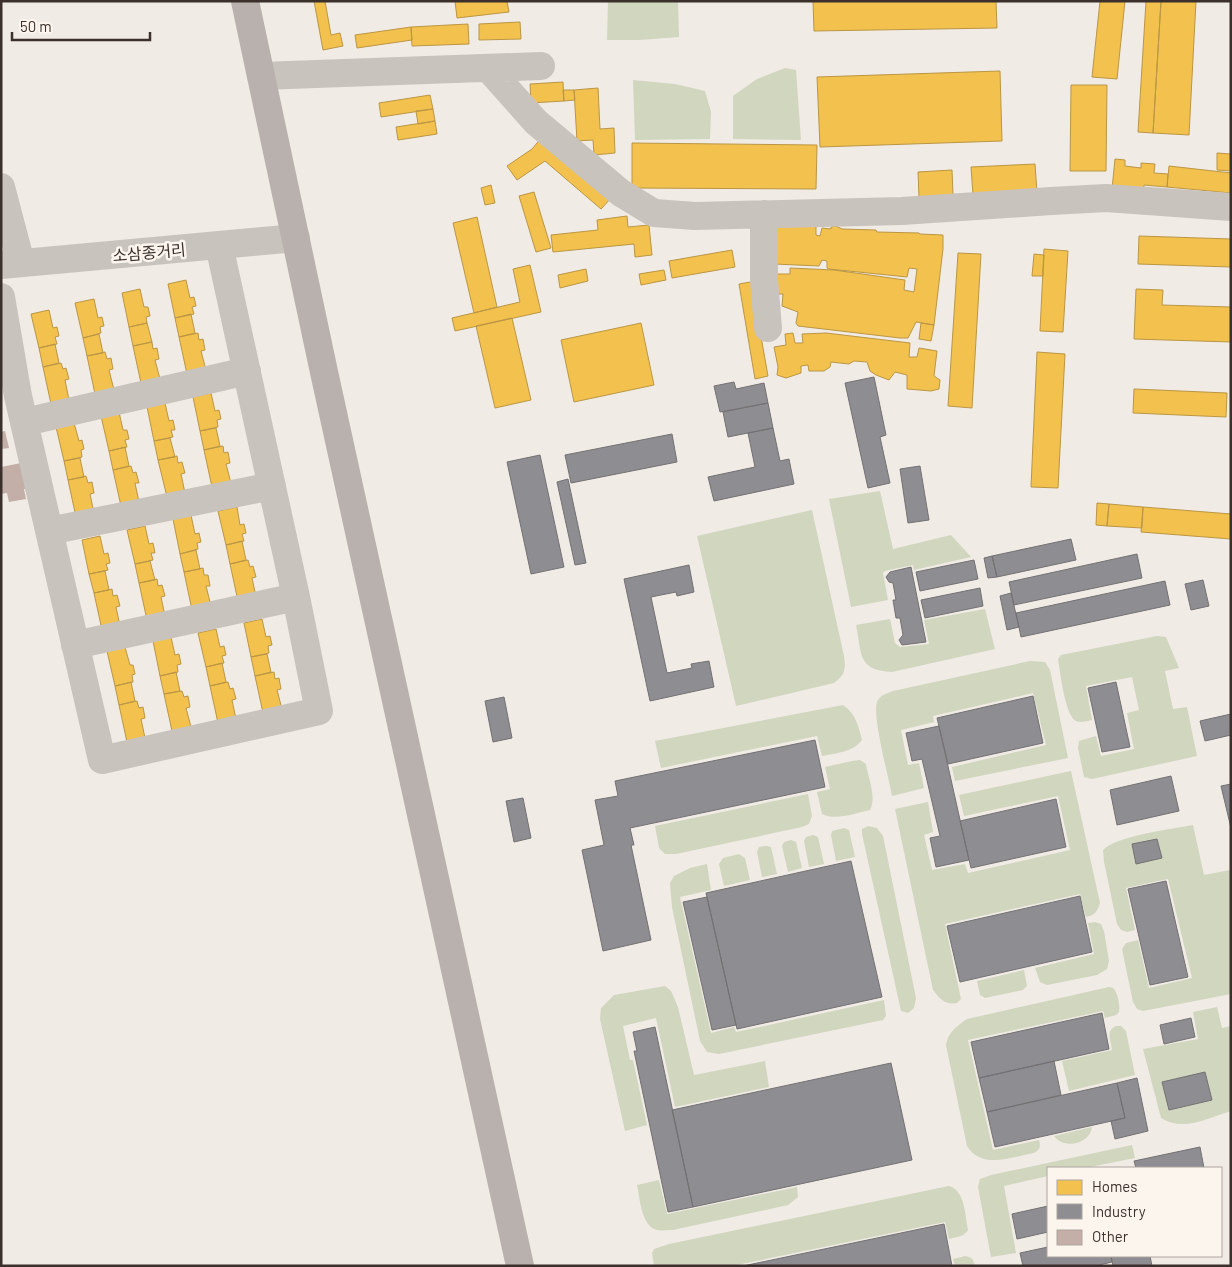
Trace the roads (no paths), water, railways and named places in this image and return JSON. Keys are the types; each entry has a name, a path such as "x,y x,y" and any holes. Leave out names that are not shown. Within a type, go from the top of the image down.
{"main road":[{"path":"245,1 324,372 520,1266"}],"street":[{"path":"261,76 541,66"},
{"path":"488,68 536,122 621,193 654,213 695,216 902,211 1106,198 1231,207"},
{"path":"1,187 11,264"},
{"path":"764,214 764,280 768,328"},
{"name":"소삼종거리","path":"11,264 296,238"},
{"path":"1,297 10,398 25,422 102,760 319,711 219,246"},
{"path":"25,422 247,371"},
{"path":"49,532 272,486"},
{"path":"75,645 296,597"}]}
